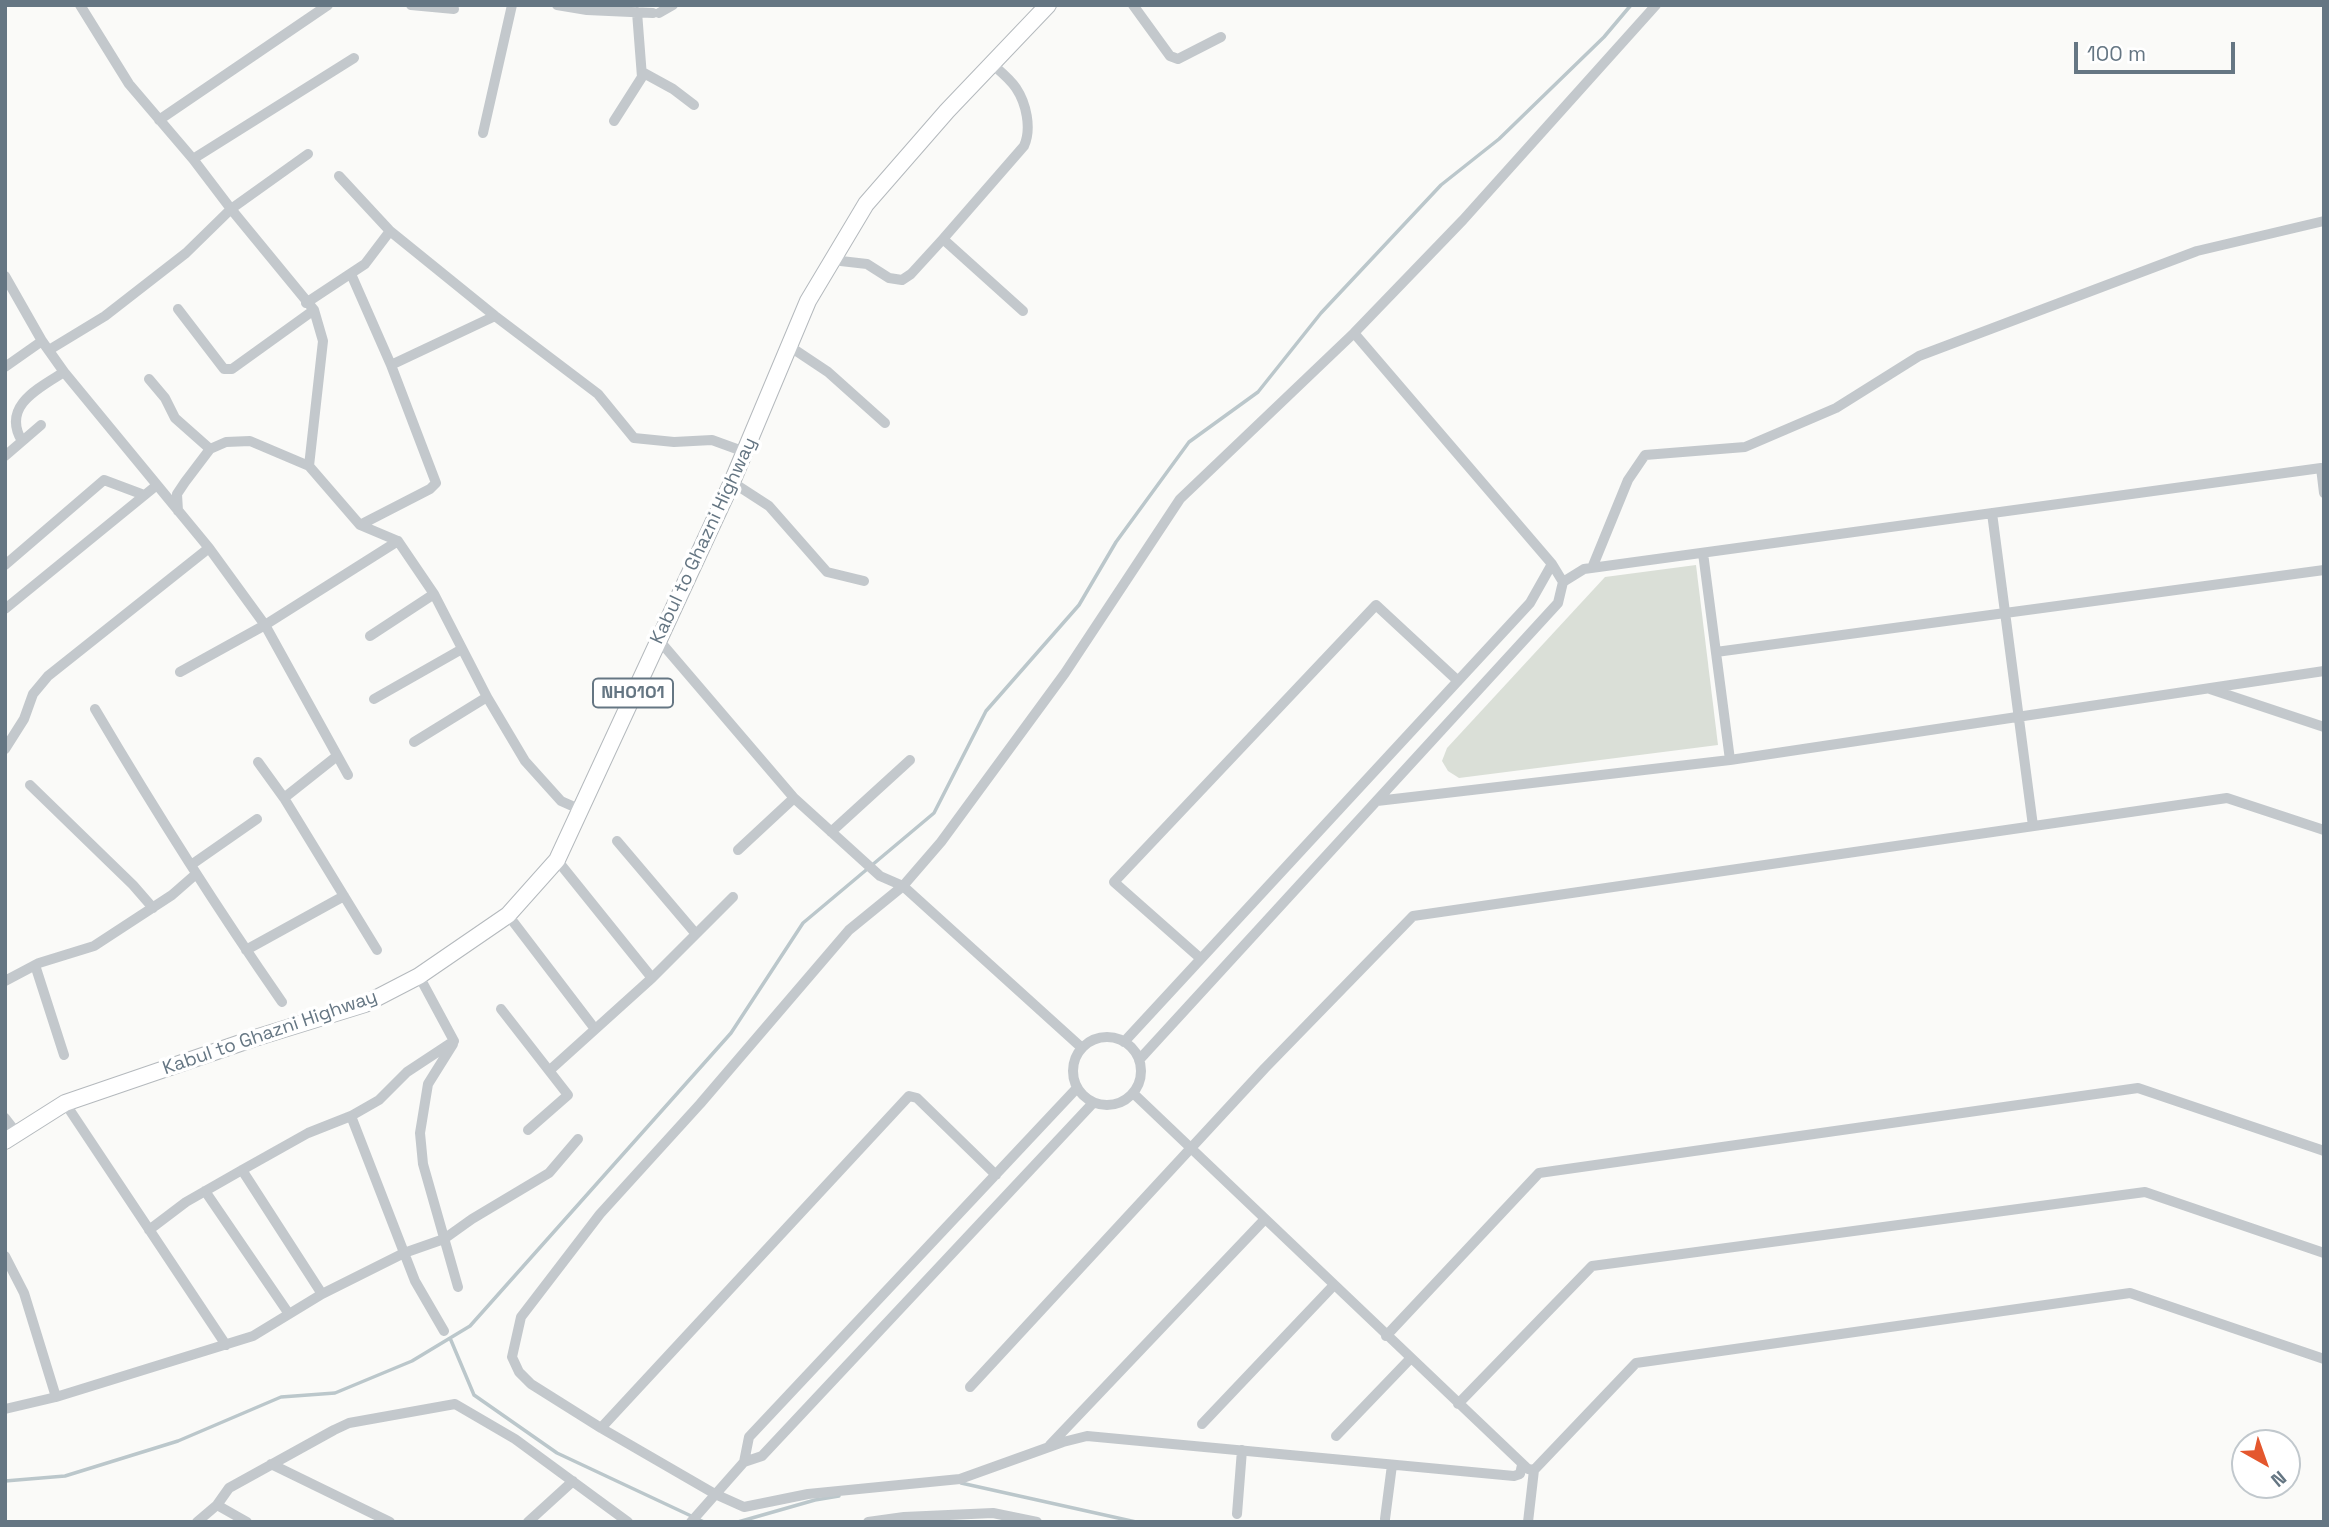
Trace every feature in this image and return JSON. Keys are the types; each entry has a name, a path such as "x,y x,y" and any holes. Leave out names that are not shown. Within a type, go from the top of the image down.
{"highway":[{"name":"Kabul to Ghazni Highway","path":"6,1140 65,1102 365,1004 419,976 508,915 556,860 732,482 808,301 832,260 866,204 947,111 1048,5"}],"street":[{"path":"80,5 129,84 193,159 310,306 323,341 309,466"},
{"path":"159,120 328,5"},
{"path":"411,5 454,9"},
{"path":"484,133 512,5"},
{"path":"557,5 656,13 674,5"},
{"path":"1133,5 1174,59 1222,37"},
{"path":"1522,1465 1520,1474 1514,1476 1087,1436 960,1479 808,1494 744,1507 715,1494 531,1384 519,1373 512,1357 521,1317 600,1214 700,1104 849,930 903,886 941,842 1065,673 1180,499 1354,333 1463,220 1656,5"},
{"path":"614,121 640,80 642,72 636,12"},
{"path":"193,159 354,58"},
{"path":"832,260 867,264 889,278 902,280 911,274 943,239 1024,146 1028,128 1025,110 1016,88 992,64"},
{"path":"642,72 673,89 694,105"},
{"path":"5,367 105,316 186,253 231,209 308,154"},
{"path":"339,176 390,231 495,316 598,394 634,438 674,442 712,440 745,452"},
{"path":"1592,568 1628,480 1645,455 1745,447 1836,408 1919,356 2197,251 2324,221"},
{"path":"177,309 224,369 232,369 365,264 390,231"},
{"path":"943,239 1023,311"},
{"path":"351,274 391,365 436,483 430,489 360,525"},
{"path":"6,280 64,372 209,548 265,625 348,775"},
{"path":"391,365 495,316"},
{"path":"1139,1060 1558,603 1563,582 1552,564 1354,333"},
{"path":"789,346 828,372 885,423"},
{"path":"22,441 15,419 23,403 34,392 64,372"},
{"path":"149,379 165,398 175,418 210,449"},
{"path":"5,456 41,425"},
{"path":"178,511 177,494 210,449 226,442 250,441 309,466 360,525 398,541 434,594 487,697 525,761 561,801 579,809"},
{"path":"1563,582 1584,569 2321,468 2324,493"},
{"path":"5,565 104,480 144,495"},
{"path":"732,482 769,506 827,572 864,581"},
{"path":"5,609 157,485"},
{"path":"1992,513 2033,826"},
{"path":"180,672 265,625 398,541"},
{"path":"5,749 24,719 33,694 48,676 209,548"},
{"path":"1703,553 1730,760"},
{"path":"1124,1042 1530,603 1552,564"},
{"path":"1716,652 2324,570"},
{"path":"370,636 434,594"},
{"path":"1200,958 1114,882 1376,605 1458,681"},
{"path":"659,639 794,798 880,876 903,886 1082,1048"},
{"path":"374,699 462,649"},
{"path":"1377,801 1730,760 2324,671"},
{"path":"2208,688 2324,727"},
{"path":"414,742 487,697"},
{"path":"95,709 142,789 282,1002"},
{"path":"284,797 337,756"},
{"path":"835,836 910,761"},
{"path":"258,762 284,797 377,950"},
{"path":"30,785 133,884 153,908"},
{"path":"738,850 794,798"},
{"path":"970,1387 1265,1068 1413,916 2227,798 2324,830"},
{"path":"5,981 35,965 94,946 153,908 172,895 194,869 257,818"},
{"path":"617,841 696,934"},
{"path":"556,860 652,978"},
{"path":"246,950 344,896"},
{"path":"550,1070 652,978 733,897"},
{"path":"508,915 595,1029"},
{"path":"35,965 64,1055"},
{"path":"419,976 454,1041"},
{"path":"500,1009 568,1095 528,1130"},
{"path":"1102,1038 1114,1038 1124,1042 1139,1060 1139,1082 1133,1093 1114,1105 1093,1103 1084,1097 1073,1078 1073,1068 1082,1048 1091,1041 1102,1038"},
{"path":"149,1230 187,1202 242,1170 308,1133 351,1116 379,1100 407,1072 454,1041"},
{"path":"454,1041 428,1084 420,1133 423,1164 458,1287"},
{"path":"744,1462 748,1437 1077,1088"},
{"path":"1386,1336 1539,1174 2138,1088 2324,1151"},
{"path":"1133,1093 1522,1465 1534,1470"},
{"path":"601,1428 909,1096 917,1098 996,1175"},
{"path":"65,1102 226,1345"},
{"path":"691,1522 744,1462 762,1456 1093,1103"},
{"path":"351,1116 415,1281 444,1331"},
{"path":"5,1118 12,1127 6,1140"},
{"path":"5,1409 55,1397 253,1336 322,1294 404,1253 444,1239 549,1173 578,1139"},
{"path":"242,1170 322,1294"},
{"path":"205,1191 289,1314"},
{"path":"1458,1404 1592,1266 2145,1192 2324,1253"},
{"path":"1048,1447 1265,1219"},
{"path":"5,1256 24,1293 55,1397"},
{"path":"1202,1424 1334,1285"},
{"path":"1528,1522 1534,1470 1636,1363 2130,1293 2324,1359"},
{"path":"1336,1436 1410,1359"},
{"path":"197,1522 217,1505 229,1488 349,1423 455,1404 515,1439 628,1522"},
{"path":"1237,1514 1241,1450"},
{"path":"271,1464 390,1522"},
{"path":"1385,1520 1392,1465"},
{"path":"528,1522 573,1481"},
{"path":"217,1505 247,1522"},
{"path":"868,1522 904,1517 992,1517 1037,1522"}],"shaded area":[{"path":"1696,565 1718,745 1459,778 1448,771 1442,761 1447,748 1605,577"}],"waterway":[{"path":"5,1481 65,1476 178,1441 281,1397 335,1393 412,1361 470,1326 731,1033 803,923 934,813 986,711 1079,605 1116,542 1189,442 1258,392 1321,313 1441,185 1499,139 1604,37 1631,5"},
{"path":"450,1338 474,1395 557,1453 704,1522"},
{"path":"961,1483 1136,1522"},
{"path":"738,1522 815,1500 839,1496"}]}
